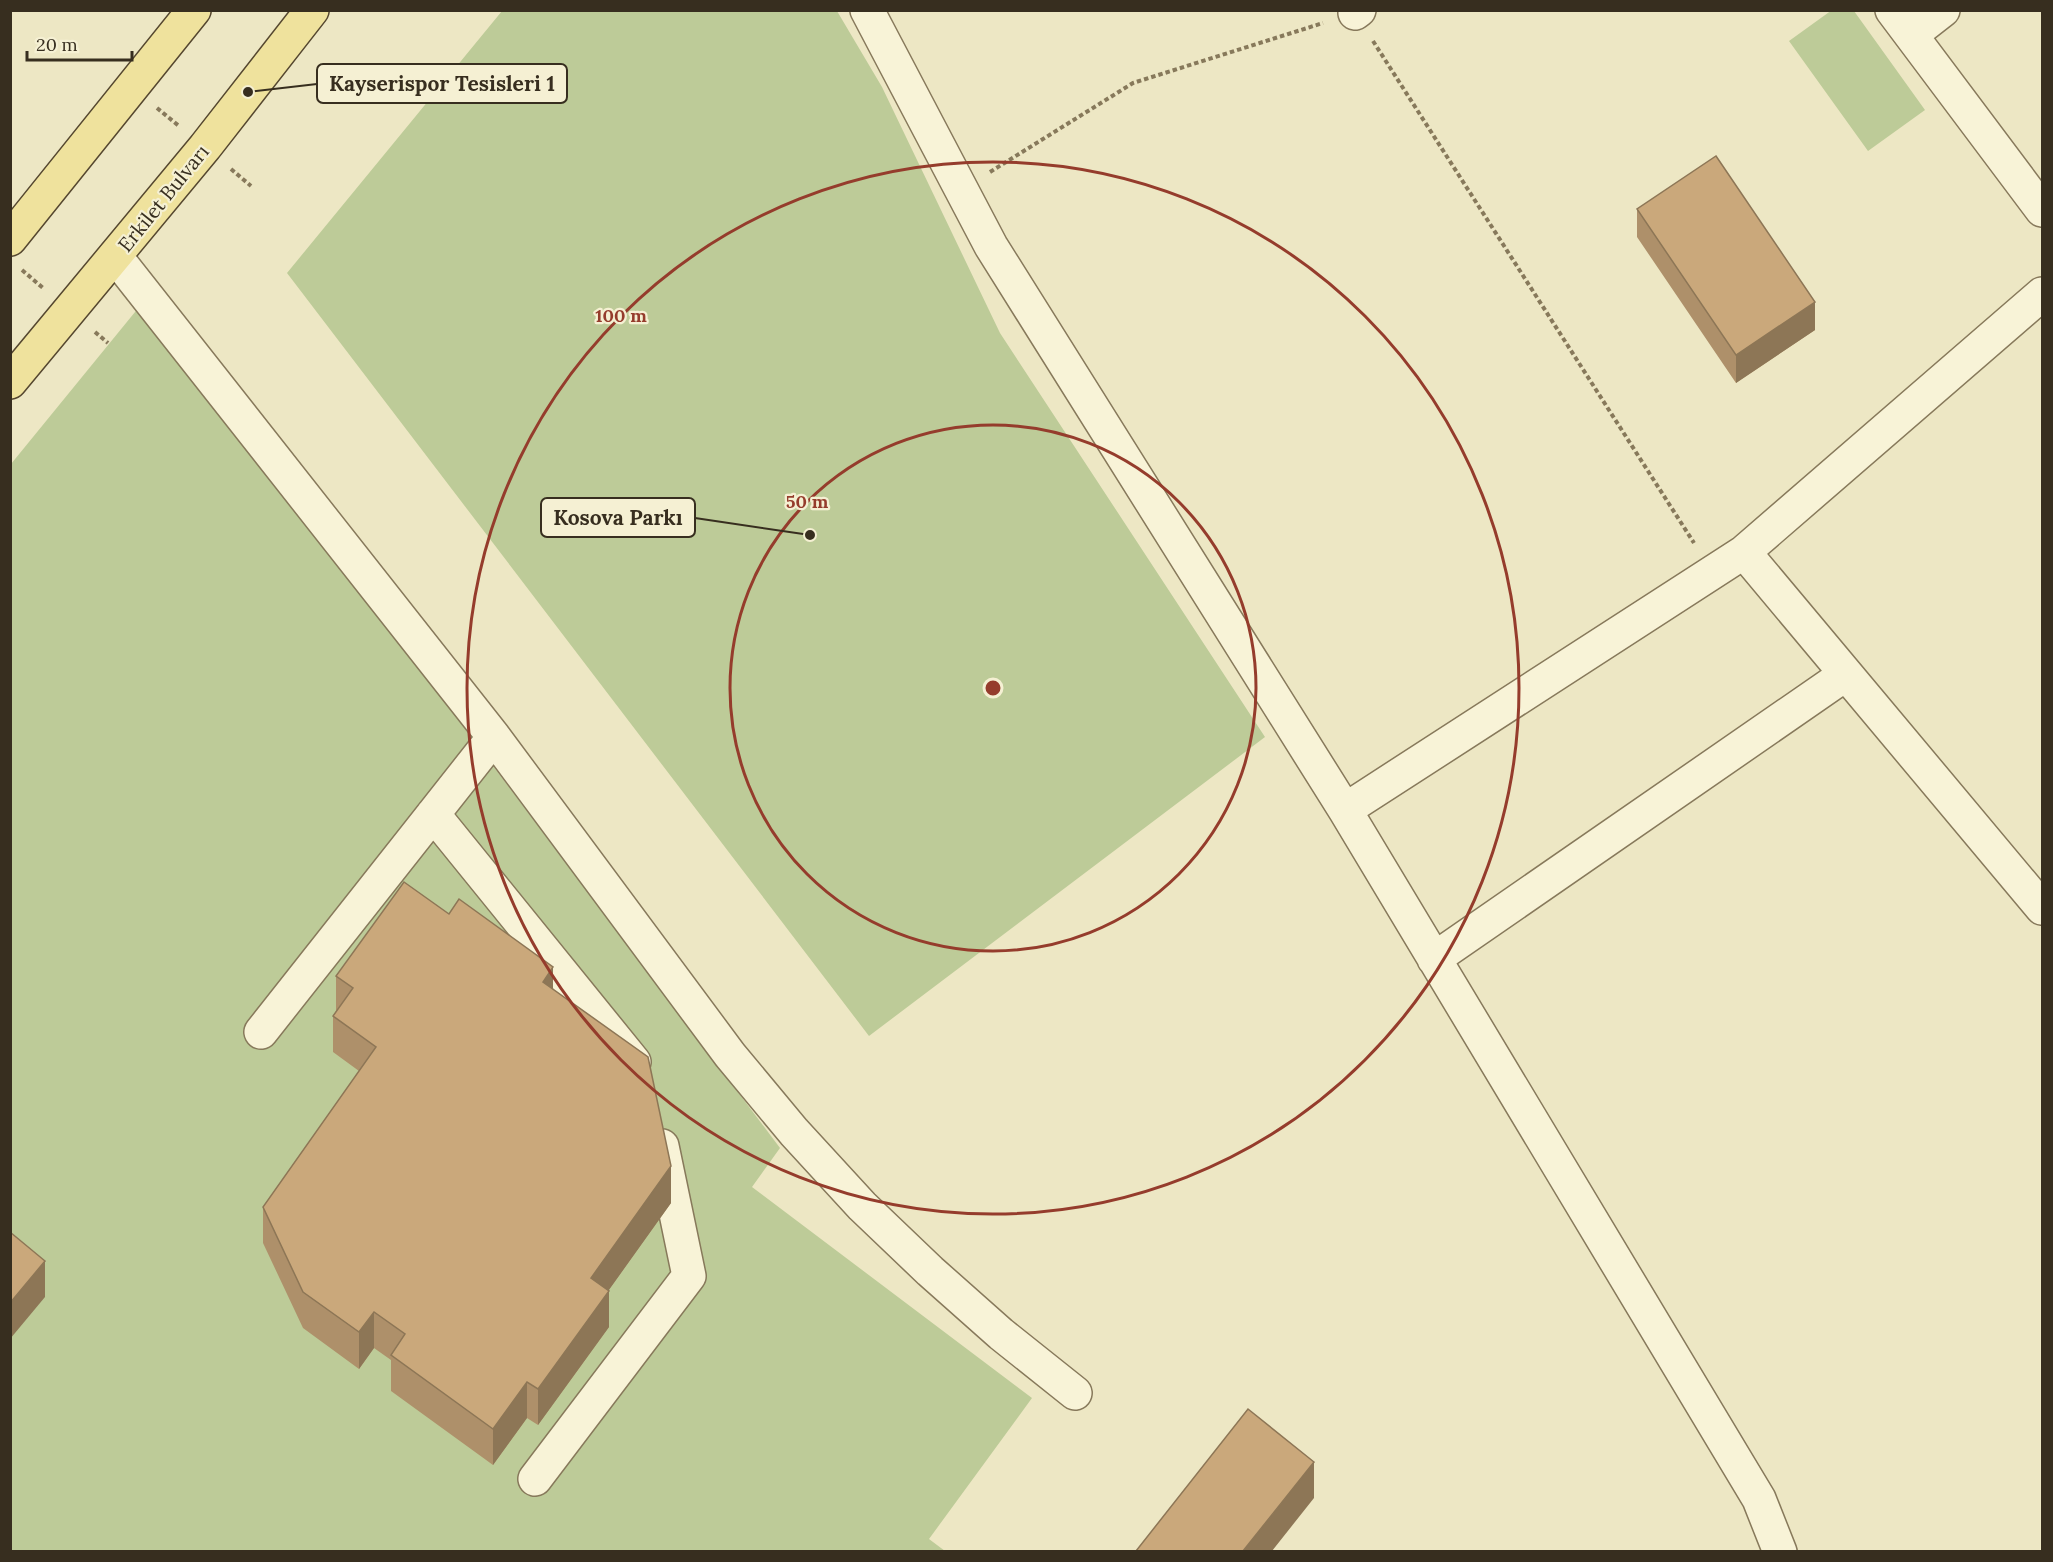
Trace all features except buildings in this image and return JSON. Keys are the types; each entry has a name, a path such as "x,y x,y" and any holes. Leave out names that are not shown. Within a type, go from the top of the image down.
{"main road":[{"path":"10,239 194,10"},
{"name":"Erkilet Bulvarı","path":"10,382 205,147 312,10"}],"street":[{"path":"867,10 991,246 1345,810 1759,1499 1780,1551"},
{"path":"1943,10 1901,23 2043,210"},
{"path":"115,256 494,737 730,1054 794,1132 862,1206 930,1271 1001,1334 1075,1393"},
{"path":"1345,810 1744,552 2043,294"},
{"path":"1744,552 2043,908"},
{"path":"1434,959 1846,674"},
{"path":"261,1032 494,737"},
{"path":"433,814 649,1080 689,1276 535,1479"}],"path":[{"path":"961,190 1132,83 1357,12 1713,572"}],"green space":[{"path":"1832,10 1854,11 1925,110 1868,151 1789,41"},
{"path":"502,11 837,11 882,87 1000,333 1265,737 869,1036 287,273"},
{"path":"144,301 780,1148 752,1187 1032,1398 929,1539 945,1551 11,1552 11,464"}],"place":[{"name":"Kayserispor Tesisleri 1","path":"248,92"},
{"name":"Kosova Parkı","path":"810,535"}]}
